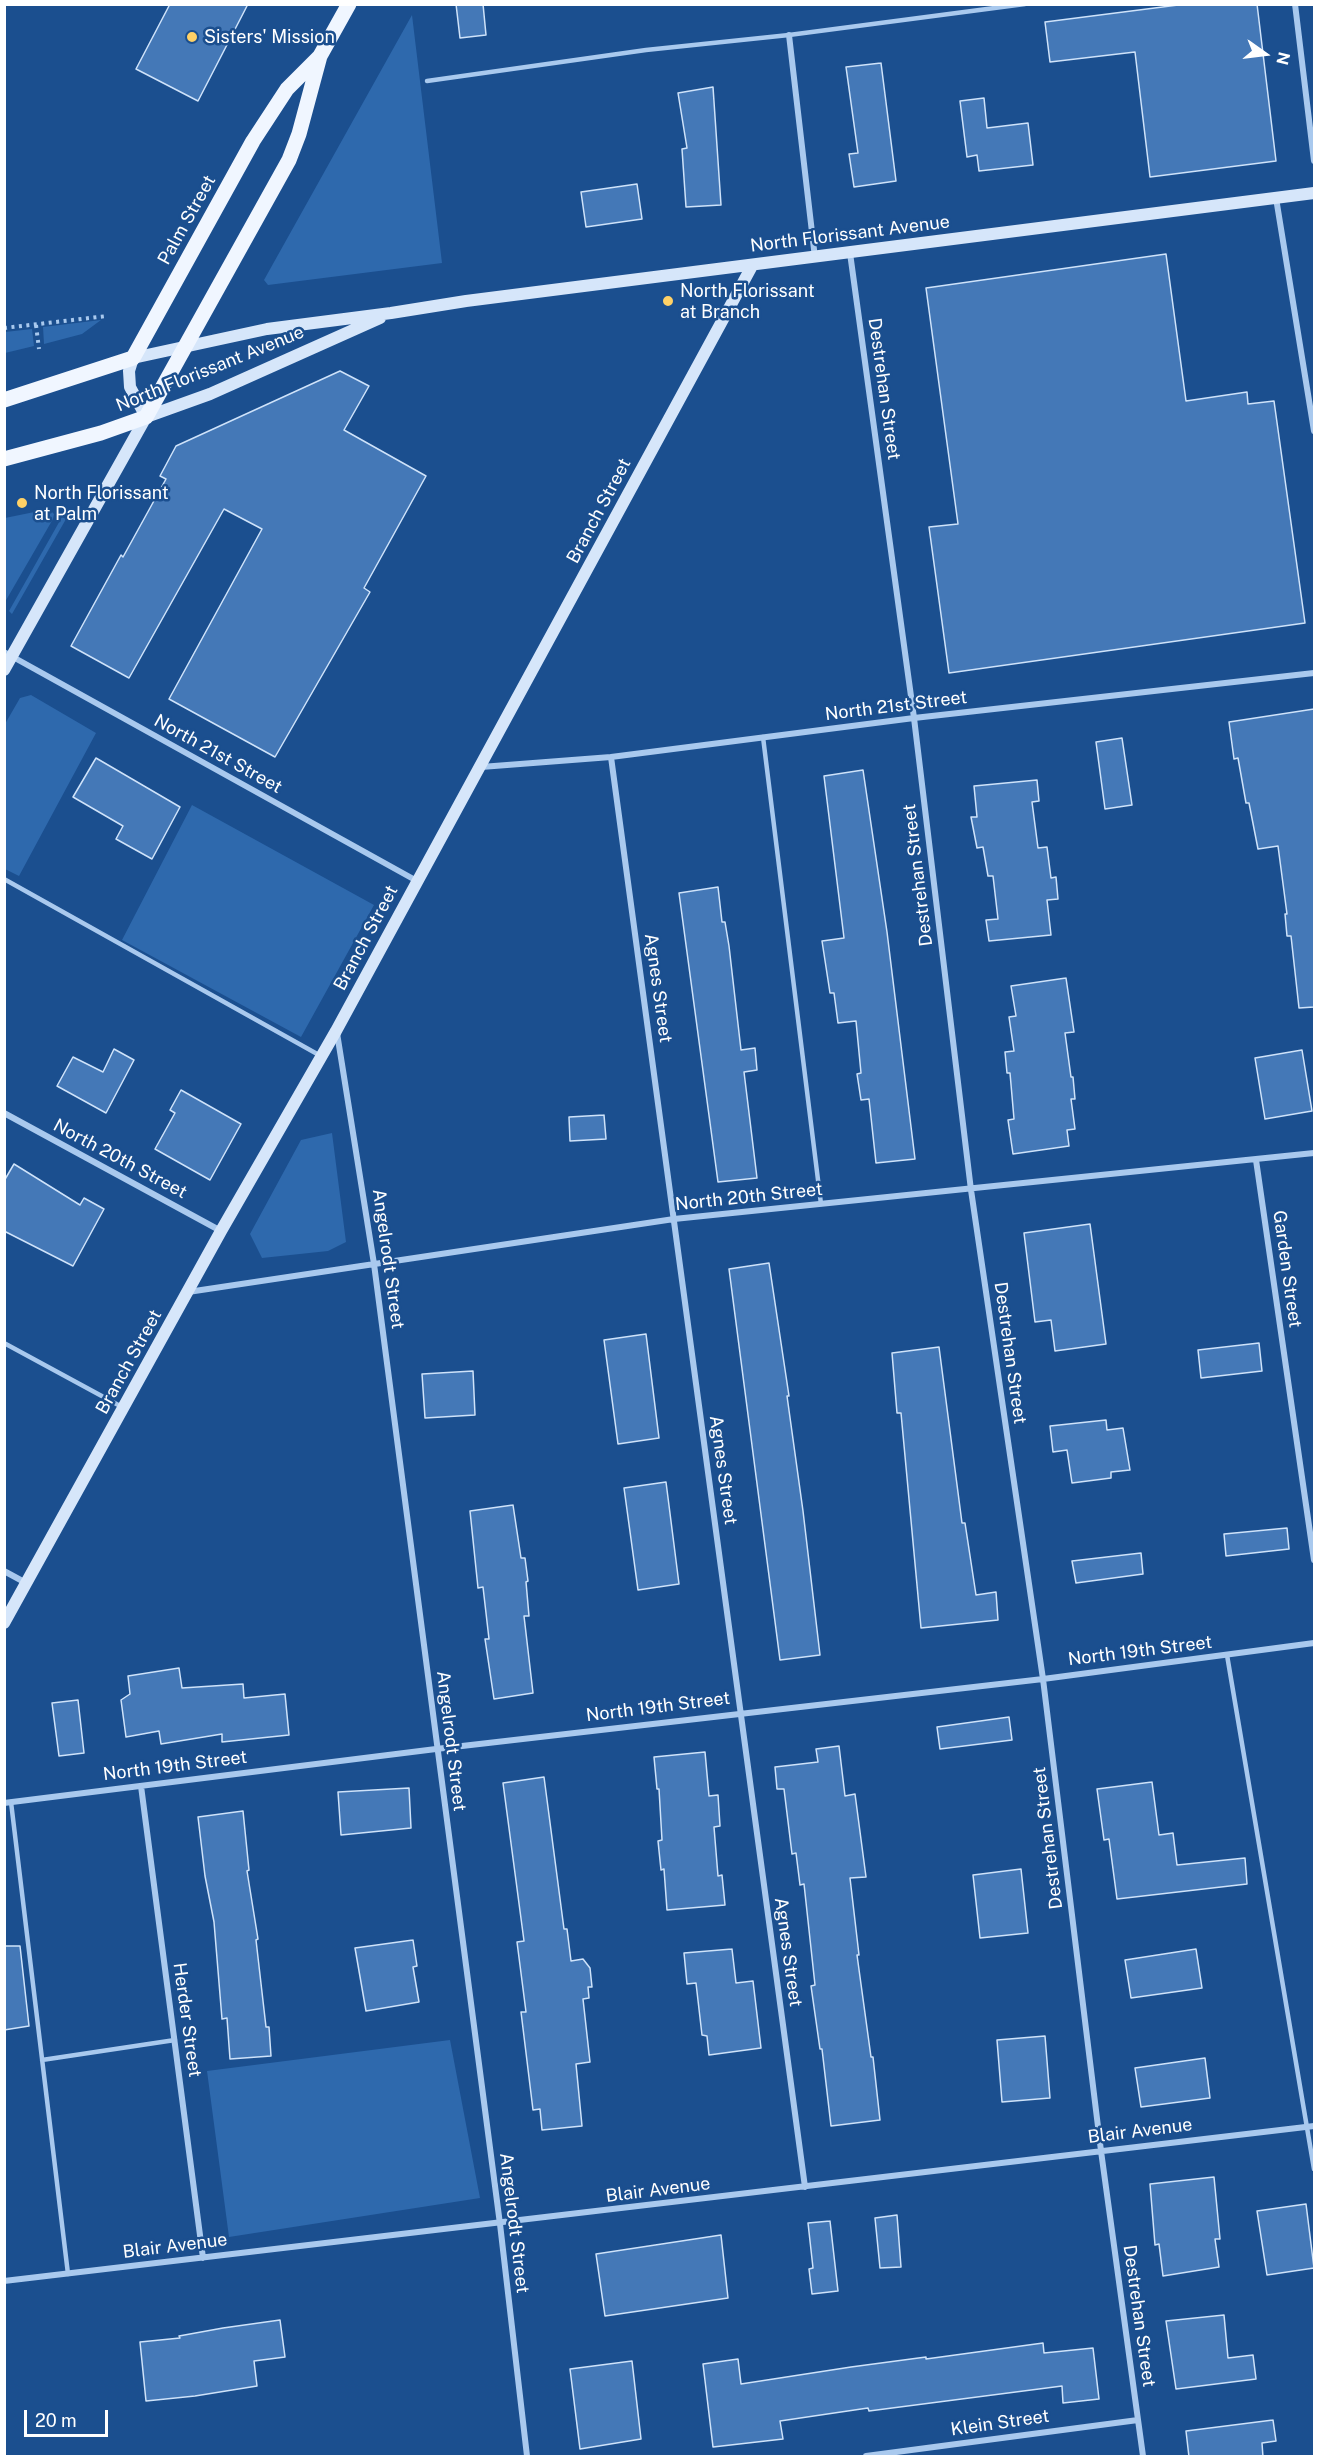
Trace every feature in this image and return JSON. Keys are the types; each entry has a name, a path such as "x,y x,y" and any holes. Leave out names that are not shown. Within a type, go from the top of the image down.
{"main road":[{"name":"Palm Street","path":"146,417 289,160 299,134 320,56 349,4"},
{"name":"Palm Street","path":"133,358 253,141 287,89 320,56"},
{"name":"North Florissant Avenue","path":"4,400 133,358"},
{"name":"North Florissant Avenue","path":"4,459 100,433 146,417"}],"street":[{"path":"1295,4 1314,161"},
{"path":"789,35 815,258"},
{"name":"North Florissant Avenue","path":"133,358 267,329 466,301 1314,193"},
{"path":"1276,198 1314,431"},
{"name":"Destrehan Street","path":"850,253 914,718 971,1190 1043,1679 1101,2151 1143,2457"},
{"name":"Branch Street","path":"4,1623 28,1584 221,1231 336,1031 752,266"},
{"name":"North Florissant Avenue","path":"146,417 210,394 391,313"},
{"name":"Palm Street","path":"4,670 8,654 146,417 130,387 129,371 133,358"},
{"name":"North 21st Street","path":"8,654 417,881"},
{"name":"North 21st Street","path":"481,767 611,757 914,718 1314,673"},
{"name":"Agnes Street","path":"611,757 805,2187"},
{"name":"Angelrodt Street","path":"336,1031 374,1264 500,2224 527,2457"},
{"name":"North 20th Street","path":"4,1113 221,1231"},
{"name":"North 20th Street","path":"189,1292 674,1219 1314,1153"},
{"name":"Garden Street","path":"1256,1160 1314,1560"},
{"path":"4,1571 28,1584"},
{"name":"North 19th Street","path":"8,1802 740,1712 1043,1679 1314,1643"},
{"name":"Herder Street","path":"141,1786 203,2258"},
{"name":"Blair Avenue","path":"4,2281 500,2224 1311,2126"},
{"name":"Klein Street","path":"866,2457 1138,2420"}],"lane":[{"path":"427,81 646,50 789,35 1025,4"},
{"path":"763,737 821,1204"},
{"path":"4,879 322,1056"},
{"path":"4,1343 124,1409"},
{"path":"1227,1655 1311,2126 1314,2169"},
{"path":"8,1802 68,2274"},
{"path":"42,2060 175,2040"}],"path":[{"path":"4,328 106,316"},
{"path":"36,324 39,349"}],"shaded area":[{"path":"412,15 442,263 268,285 264,280"},
{"path":"101,320 82,334 44,344 43,327"},
{"path":"32,329 34,346 5,353 5,332"},
{"path":"49,509 54,514 53,519 5,602 5,518"},
{"path":"62,517 66,519 12,614 9,611"},
{"path":"31,695 96,733 19,876 5,869 5,724 20,698"},
{"path":"192,805 374,905 301,1037 122,940"},
{"path":"332,1133 346,1242 328,1251 262,1258 250,1234 301,1140"},
{"path":"450,2040 480,2198 229,2237 207,2071"}],"building":[{"name":"Sisters' Mission","path":"170,4 248,4 198,101 136,69"},
{"path":"456,4 483,4 486,35 460,38"},
{"path":"1186,4 1257,4 1276,161 1150,177 1135,52 1050,62 1045,22"},
{"path":"881,63 896,181 854,187 849,154 858,153 846,67"},
{"path":"713,87 721,205 686,207 682,149 687,148 678,93"},
{"path":"984,98 987,128 1028,123 1033,165 979,171 977,155 967,157 960,101"},
{"path":"637,184 642,219 586,227 581,192"},
{"path":"1166,254 1186,401 1247,392 1248,404 1274,401 1305,623 949,673 929,527 958,524 926,288"},
{"path":"340,371 369,386 344,430 426,476 364,588 370,592 275,757 169,699 262,529 224,509 129,678 71,646 166,479 160,476 176,446"},
{"path":"1314,709 1314,1007 1299,1008 1291,936 1287,936 1285,914 1287,914 1278,846 1258,849 1249,803 1246,803 1238,758 1234,759 1229,722"},
{"path":"1122,738 1132,805 1105,809 1096,742"},
{"path":"96,758 180,807 152,859 116,839 123,826 73,797"},
{"path":"863,770 887,932 915,1159 876,1163 869,1099 861,1100 857,1074 861,1073 856,1021 838,1023 834,993 830,993 822,941 844,938 824,776"},
{"path":"1037,780 1039,801 1032,802 1038,848 1047,847 1051,878 1056,877 1058,899 1047,900 1051,935 989,941 986,920 998,919 993,876 988,876 983,847 977,848 971,817 977,817 974,786"},
{"path":"718,887 722,922 725,922 729,946 741,1050 755,1048 757,1070 744,1072 757,1178 718,1182 679,893"},
{"path":"1066,978 1074,1032 1065,1033 1071,1077 1073,1077 1075,1099 1071,1099 1075,1129 1067,1130 1069,1146 1013,1154 1008,1120 1014,1119 1010,1073 1007,1073 1005,1052 1014,1051 1009,1017 1016,1016 1011,986"},
{"path":"114,1049 134,1060 106,1113 57,1086 73,1057 103,1072"},
{"path":"1302,1050 1312,1111 1265,1119 1255,1058"},
{"path":"181,1090 241,1124 210,1180 155,1149 175,1113 170,1110"},
{"path":"604,1115 606,1139 570,1141 569,1117"},
{"path":"14,1164 80,1205 84,1198 104,1209 73,1266 4,1231 4,1181"},
{"path":"1090,1224 1106,1344 1055,1351 1051,1320 1035,1322 1024,1233"},
{"path":"769,1263 789,1396 787,1396 820,1655 780,1660 729,1269"},
{"path":"646,1334 659,1438 618,1444 604,1340"},
{"path":"1259,1343 1262,1371 1201,1378 1198,1350"},
{"path":"939,1347 962,1523 965,1523 976,1595 996,1592 998,1620 921,1628 901,1413 897,1413 892,1353"},
{"path":"473,1371 475,1415 425,1418 422,1374"},
{"path":"1106,1420 1107,1430 1123,1428 1130,1470 1111,1472 1111,1478 1072,1483 1067,1450 1053,1452 1050,1426"},
{"path":"666,1482 679,1584 638,1590 624,1488"},
{"path":"513,1505 521,1558 525,1558 528,1581 526,1582 529,1616 524,1616 533,1693 494,1699 485,1639 489,1639 483,1587 478,1588 470,1511"},
{"path":"1287,1528 1289,1549 1226,1556 1224,1534"},
{"path":"1141,1553 1143,1574 1076,1583 1072,1561"},
{"path":"179,1668 182,1688 243,1684 244,1698 285,1694 289,1735 222,1742 222,1734 161,1744 159,1731 126,1737 121,1700 130,1694 128,1676"},
{"path":"78,1700 84,1753 59,1756 52,1703"},
{"path":"1009,1717 1012,1740 940,1749 937,1727"},
{"path":"839,1746 845,1796 855,1794 866,1877 850,1878 859,1955 857,1955 880,2120 831,2126 822,2049 820,2049 811,1986 815,1985 804,1884 800,1885 796,1853 792,1854 784,1789 777,1789 775,1767 818,1762 816,1749"},
{"path":"705,1752 709,1796 718,1795 720,1826 714,1827 718,1876 722,1875 725,1905 667,1910 664,1869 661,1870 658,1841 662,1840 659,1789 657,1789 654,1757"},
{"path":"544,1777 564,1929 567,1929 571,1961 583,1959 590,1968 592,1987 588,1987 589,1998 583,1999 590,2062 576,2064 582,2126 542,2130 540,2109 533,2110 521,2012 526,2012 517,1942 524,1941 503,1783"},
{"path":"1152,1782 1159,1835 1173,1833 1177,1865 1245,1858 1247,1884 1117,1899 1109,1839 1104,1840 1097,1789"},
{"path":"409,1788 411,1828 341,1835 338,1792"},
{"path":"243,1811 249,1870 247,1871 258,1939 256,1940 271,2056 230,2059 227,2018 222,2019 214,1922 205,1876 198,1817"},
{"path":"1021,1869 1028,1933 980,1938 973,1875"},
{"path":"413,1940 417,1966 413,1967 419,2002 366,2011 355,1948"},
{"path":"4,1946 20,1946 29,2026 4,2030"},
{"path":"732,1949 736,1983 753,1981 761,2048 709,2055 707,2036 702,2035 696,1983 687,1984 684,1953"},
{"path":"1196,1949 1202,1988 1131,1998 1125,1960"},
{"path":"1045,2036 1050,2098 1002,2102 997,2040"},
{"path":"1205,2058 1210,2098 1141,2107 1135,2068"},
{"path":"1214,2177 1220,2239 1215,2239 1219,2267 1163,2276 1159,2244 1155,2245 1150,2184"},
{"path":"1306,2204 1314,2268 1267,2275 1257,2211"},
{"path":"897,2215 901,2267 880,2268 875,2218"},
{"path":"830,2221 838,2291 812,2294 809,2269 813,2268 808,2223"},
{"path":"721,2235 728,2298 605,2316 596,2254"},
{"path":"1224,2315 1228,2358 1253,2355 1256,2379 1176,2389 1166,2321"},
{"path":"280,2320 285,2357 254,2361 257,2386 146,2401 140,2342 180,2338 179,2336"},
{"path":"1043,2343 1044,2353 1093,2348 1099,2399 1063,2403 1062,2386 869,2411 868,2408 780,2421 783,2439 713,2447 703,2364 738,2359 741,2384 851,2367"},
{"path":"632,2361 641,2439 580,2449 570,2369"},
{"path":"1273,2420 1276,2441 1262,2443 1263,2457 1189,2457 1186,2431"}],"place":[{"name":"Sisters' Mission","path":"192,37"},
{"name":"North Florissant at Branch","path":"668,301"},
{"name":"North Florissant at Palm","path":"22,503"}]}
